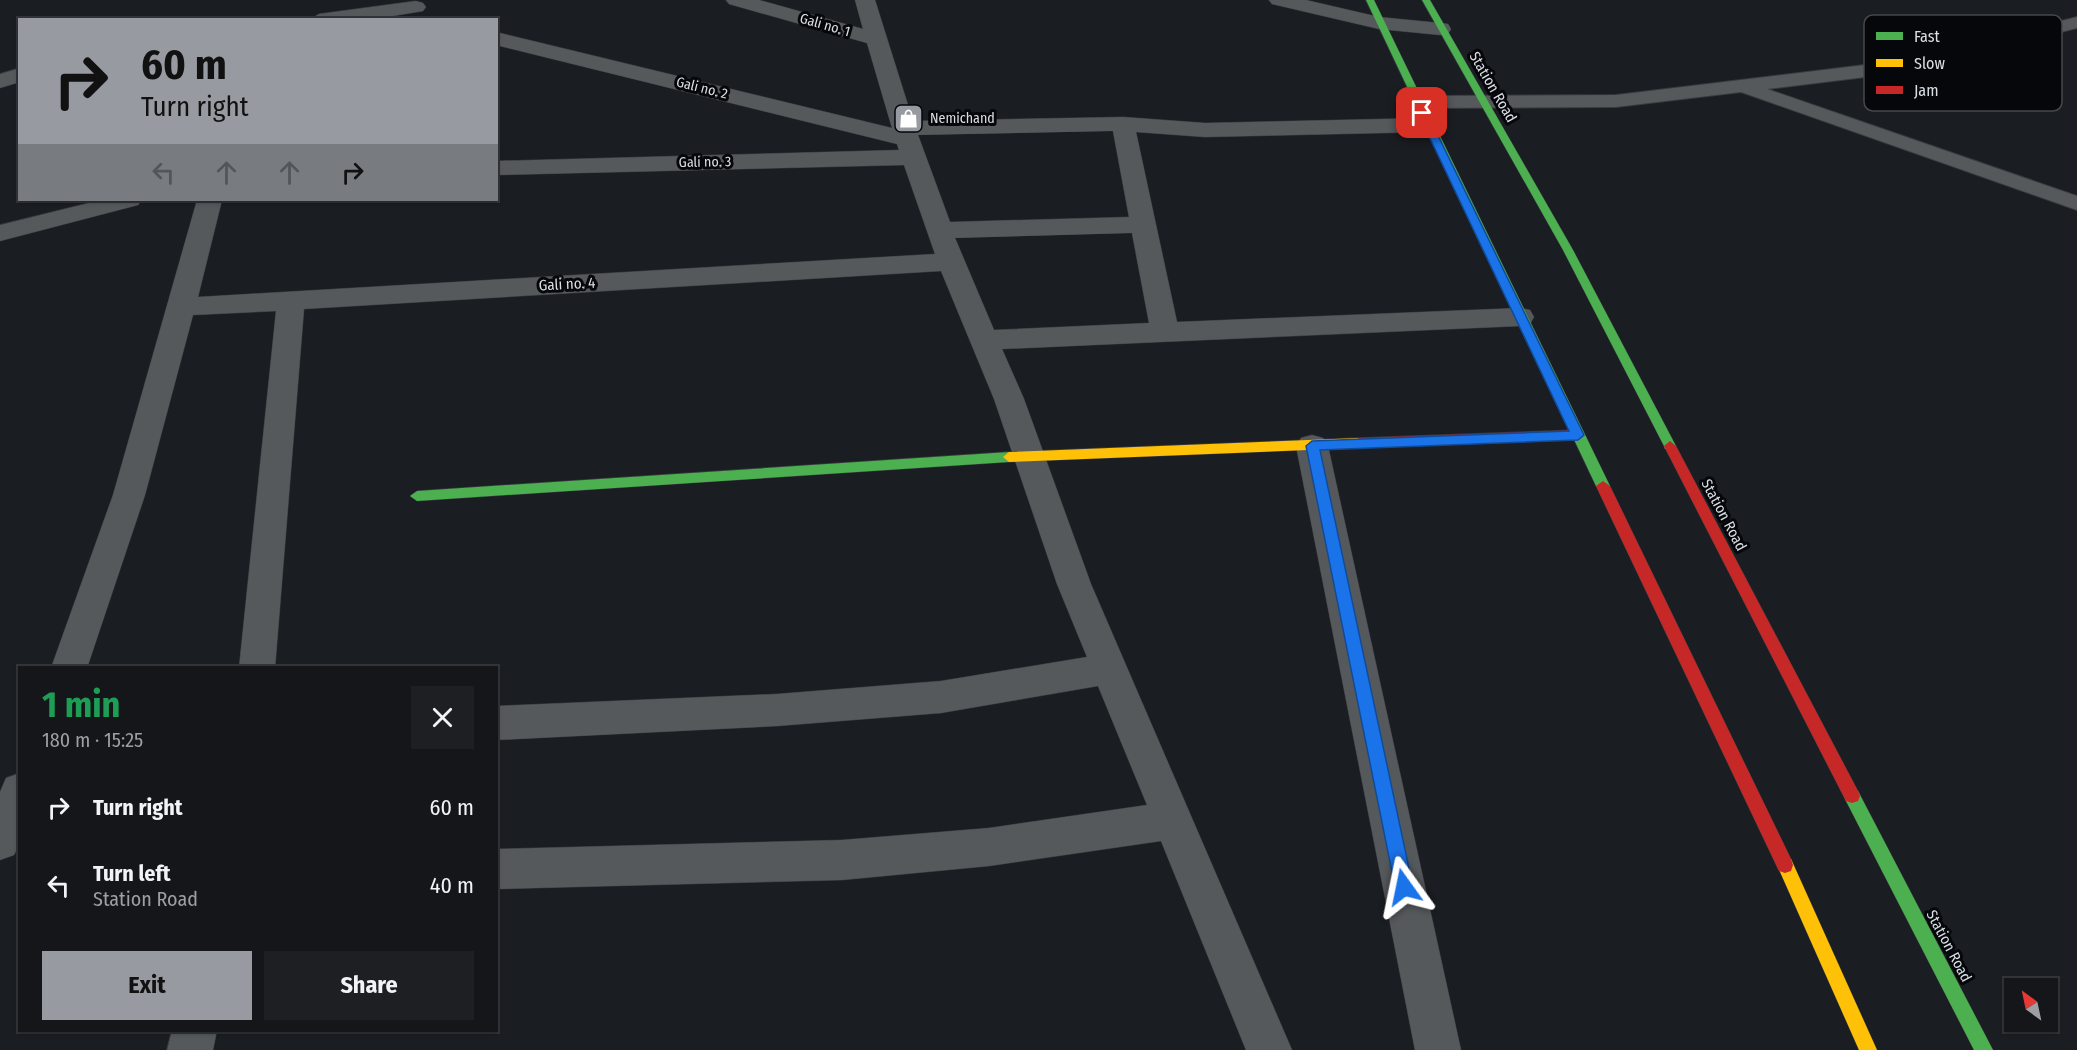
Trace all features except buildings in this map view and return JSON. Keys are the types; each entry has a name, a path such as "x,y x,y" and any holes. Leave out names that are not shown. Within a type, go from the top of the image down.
{"street":[{"name":"Gali no. 1","path":"736,0 879,40"},
{"path":"865,0 908,141 951,262 1029,456 1074,584 1269,1050"},
{"path":"1279,0 1379,23 1440,29"},
{"path":"1370,0 1520,317 1782,859 1868,1050"},
{"name":"Station Road","path":"1426,0 1440,29 1568,250 1984,1050"},
{"path":"347,18 416,13"},
{"name":"Gali no. 2","path":"498,38 908,141"},
{"path":"0,81 18,76"},
{"path":"908,141 1123,124 1206,130 1428,125"},
{"path":"1123,124 1165,333"},
{"name":"Gali no. 3","path":"498,168 908,141"},
{"path":"0,233 125,201"},
{"path":"70,666 98,594 160,392 209,201"},
{"path":"940,230 1143,225"},
{"name":"Gali no. 4","path":"182,307 951,262"},
{"path":"257,666 291,300"},
{"path":"984,340 1520,317"},
{"path":"417,496 1029,456 1578,435"},
{"path":"1312,446 1438,1050"},
{"path":"498,723 777,710 941,697 1109,669"},
{"path":"0,841 18,796"},
{"path":"498,869 843,860 989,847 1173,820"},
{"path":"190,1050 194,1032"}],"lane":[{"path":"2062,26 2077,22"},
{"path":"1417,102 1616,101 1864,71"},
{"path":"1741,86 2077,203"}],"traffic: fast":[{"path":"1370,0 1603,486"},
{"path":"1426,0 1568,250 1670,446"},
{"path":"417,496 1009,457"},
{"path":"1852,796 1984,1050"}],"traffic: slow":[{"path":"1009,457 1359,443"},
{"path":"1785,865 1868,1050"}],"traffic: jam":[{"path":"1359,443 1578,435"},
{"path":"1670,446 1852,796"},
{"path":"1603,486 1785,865"}],"place":[{"name":"Nemichand","path":"909,118"}],"route":[{"path":"1404,887 1312,446 1578,435 1422,113"}]}
